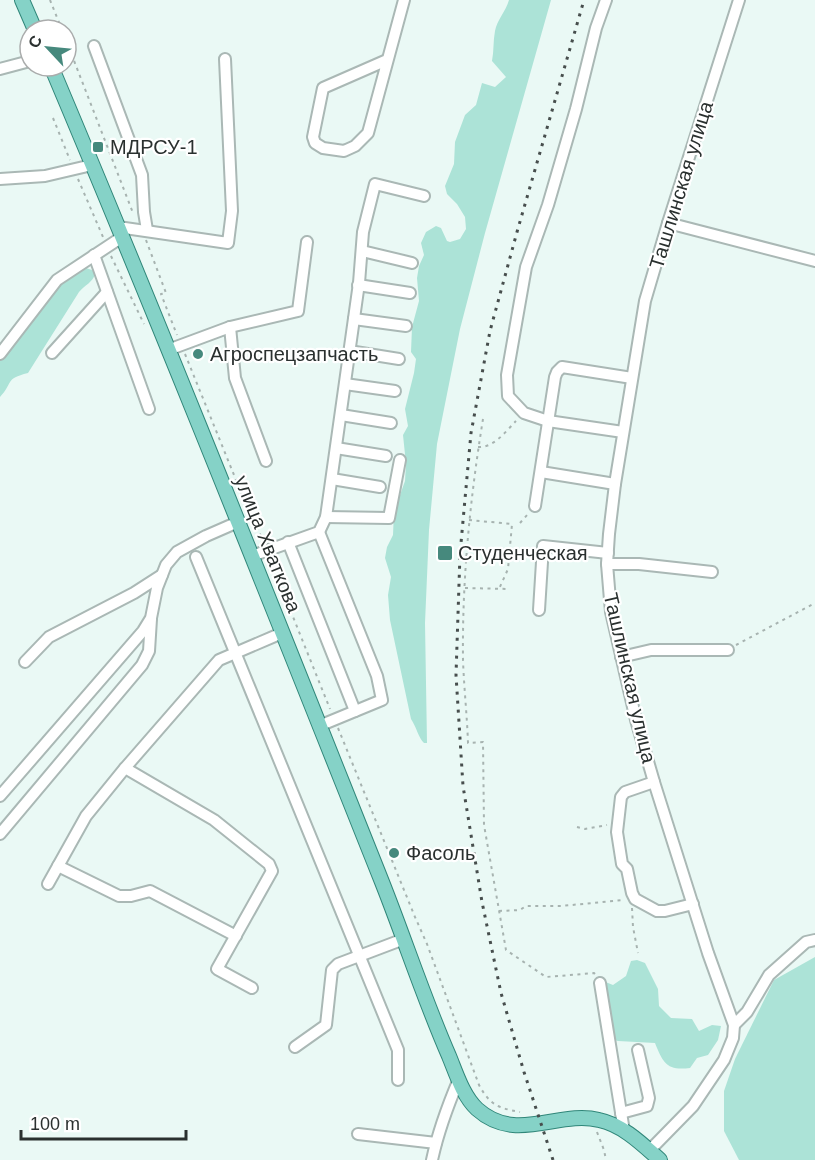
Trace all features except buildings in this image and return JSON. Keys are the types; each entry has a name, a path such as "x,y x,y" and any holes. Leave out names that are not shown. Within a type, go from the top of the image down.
{"main road":[{"path":"22,0 30,18"},
{"name":"улица Хваткова","path":"56,78 252,556 442,1039 468,1099 488,1116 516,1125 534,1125 577,1118 599,1120 619,1127 654,1155"}],"street":[{"path":"387,60 323,88 313,137 315,143 323,148 344,151 355,146 368,134 404,0"},
{"path":"606,0 596,28 576,109 551,194 526,267 507,375 508,396 524,413 548,421 623,432"},
{"name":"Ташлинская улица","path":"734,1025 708,953 636,720 611,612 608,559 615,484 645,301 739,0"},
{"path":"94,46 142,175 144,230"},
{"path":"0,354 57,280 107,246 120,232 144,230 228,243 232,212 225,59"},
{"path":"0,69 18,64"},
{"path":"0,179 45,176 92,165"},
{"path":"319,726 382,700 377,676 319,532 326,517 354,319 363,232 375,184 424,196"},
{"path":"668,223 815,261"},
{"path":"168,350 230,327 298,311 307,242"},
{"path":"362,251 412,262"},
{"path":"94,255 149,409"},
{"path":"358,285 410,293"},
{"path":"52,353 107,292"},
{"path":"354,319 406,326"},
{"path":"230,327 235,378 266,461"},
{"path":"349,351 399,359"},
{"path":"536,506 557,372 562,367 632,378"},
{"path":"345,384 395,392"},
{"path":"340,415 391,423"},
{"path":"336,448 386,456"},
{"path":"326,517 389,518 400,460"},
{"path":"541,472 615,484"},
{"path":"332,479 380,487"},
{"path":"0,834 142,665 149,651 151,618 166,566 177,552 238,522"},
{"path":"252,556 319,532"},
{"path":"288,542 355,711"},
{"path":"539,610 543,546 639,564 712,572"},
{"path":"196,557 398,1050 398,1080"},
{"path":"25,662 49,638 134,593 162,575"},
{"path":"0,796 143,631 151,618"},
{"path":"48,884 86,816 219,660 282,633"},
{"path":"621,657 651,650 728,650"},
{"path":"125,768 214,820 269,864 272,872 217,969 252,988"},
{"path":"654,782 625,792 621,797 617,832 622,864 627,869 635,899 657,910 665,911 693,904"},
{"path":"58,866 119,896 131,896 150,891 236,936"},
{"path":"295,1047 326,1025 332,970 338,964 404,939"},
{"path":"654,1155 693,1106 724,1060 734,1038 734,1025 747,1012 769,975 806,942 815,940"},
{"path":"600,983 624,1131"},
{"path":"621,1113 647,1106 649,1098 638,1050"},
{"path":"432,1160 447,1108 459,1079"},
{"path":"358,1134 436,1143"}],"path":[{"path":"50,0 57,18"},
{"path":"78,71 131,209 144,230 166,293 161,294 427,944 479,1085 485,1096 495,1105 522,1112"},
{"path":"53,118 107,246 144,324"},
{"path":"478,447 487,447 524,413"},
{"path":"483,419 469,520 463,661 468,743 483,742 484,825 506,950 546,976 594,972 600,983"},
{"path":"469,520 512,524 508,569 499,589"},
{"path":"465,588 508,589"},
{"path":"728,650 815,603"},
{"path":"577,827 585,829 619,823"},
{"path":"499,911 520,910 526,906 561,906 635,899 632,919 638,954"},
{"path":"591,1119 606,1160"}],"green space":[{"path":"509,0 551,0 460,329 437,444 429,530 425,623 427,743 424,743 411,719 390,620 388,595 391,577 385,558 393,535 394,512 405,481 403,435 408,426 405,409 416,359 411,352 412,327 419,301 417,278 419,266 424,255 421,243 426,232 436,226 441,228 447,241 450,242 460,239 466,229 465,217 447,194 445,186 454,164 455,142 465,115 476,105 482,83 495,87 506,77 492,61 496,27"},
{"path":"86,268 95,274 92,279 79,292 28,373 12,379 0,397 0,360 57,286"},
{"path":"815,957 815,1160 739,1160 724,1131 724,1091 735,1059 774,980"},
{"path":"637,960 645,963 658,989 659,1006 671,1018 692,1019 699,1031 712,1025 721,1026 718,1040 708,1055 697,1058 690,1068 671,1067 661,1056 655,1043 618,1041 604,1037 596,988 603,981 613,985 626,976 631,961"}],"railway":[{"path":"553,1160 501,993 482,902 463,786 456,675 460,554 471,433 490,331 584,0"}],"place":[{"name":"МДРСУ-1","path":"98,147"},
{"name":"Агроспецзапчасть","path":"198,354"},
{"name":"Студенческая","path":"445,553"},
{"name":"Фасоль","path":"394,853"}]}
